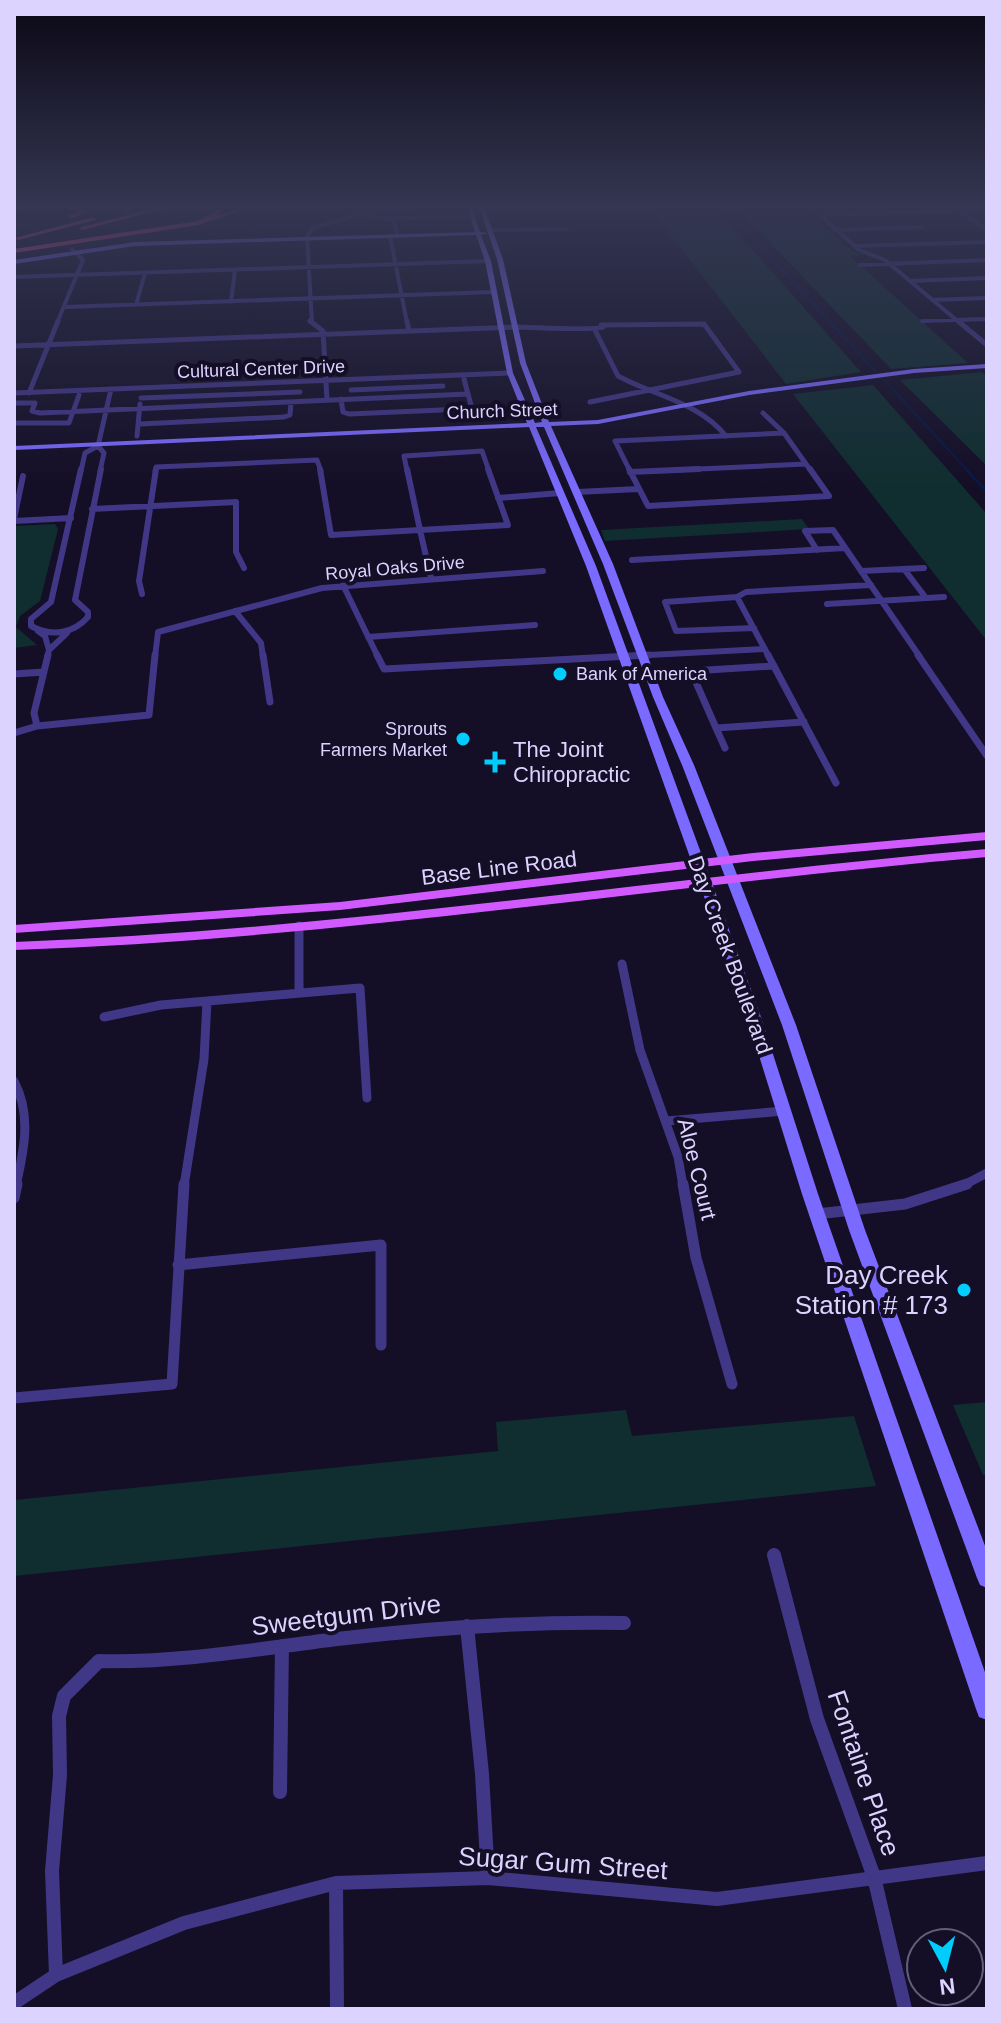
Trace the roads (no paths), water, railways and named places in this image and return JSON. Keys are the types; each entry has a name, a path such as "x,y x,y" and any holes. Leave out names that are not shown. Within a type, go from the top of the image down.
{"main road":[{"name":"Day Creek Boulevard","path":"494,298 510,373 591,566 698,864 987,1709"},
{"name":"Day Creek Boulevard","path":"510,300 523,363 547,426 608,564 789,1025 850,1211 987,1578"},
{"name":"Church Street","path":"14,448 547,426 622,420 749,393 894,373 987,366"},
{"name":"Base Line Road","path":"14,929 435,896 725,860 987,836"},
{"name":"Base Line Road","path":"14,946 325,924 731,878 987,853"},
{"path":"325,924 359,912 428,905 435,896"}],"street":[{"path":"29,393 68,298"},
{"path":"136,305 138,298"},
{"path":"65,307 301,298"},
{"path":"309,298 310,321 321,328 323,334 327,400"},
{"path":"403,298 409,331"},
{"path":"932,300 976,298"},
{"path":"932,300 987,345"},
{"path":"922,321 987,319"},
{"path":"584,327 592,324 603,327 702,323 739,372 590,402"},
{"path":"14,346 516,327 584,327 595,330 603,327"},
{"path":"595,330 617,375 713,420 726,436"},
{"name":"Cultural Center Drive","path":"14,393 510,373"},
{"path":"464,379 472,409"},
{"path":"352,399 351,387 442,383 445,395"},
{"path":"98,446 111,389"},
{"path":"291,402 289,416 140,424 136,421 142,395 300,389 300,401"},
{"path":"14,403 35,403 32,411 36,413 468,394"},
{"path":"14,423 65,424 74,412 79,395"},
{"path":"341,399 343,412 349,414 487,408 489,414"},
{"path":"763,413 784,433 829,496 648,506 615,441 784,433"},
{"path":"137,436 140,424"},
{"path":"14,733 37,726 34,713 49,650 57,640 84,623 88,615 75,600 104,452 98,446"},
{"path":"49,650 45,636 31,626 31,619 51,602 85,453 98,446"},
{"path":"142,594 139,581 156,467 317,460 324,480 331,535 420,530 508,525 482,451 404,456 420,530 431,578"},
{"path":"630,472 806,464"},
{"path":"23,476 14,520 71,518"},
{"path":"577,492 638,489"},
{"path":"498,498 560,493"},
{"path":"92,509 236,502 236,552 244,568"},
{"path":"817,550 805,531 833,530 987,756"},
{"path":"632,560 845,548"},
{"path":"861,571 924,568"},
{"path":"904,569 926,598"},
{"name":"Royal Oaks Drive","path":"37,726 149,715 158,632 285,596 343,585 543,571"},
{"path":"343,585 384,669 764,647"},
{"path":"754,628 676,631 665,605 671,601 737,597 746,592 871,585"},
{"path":"737,597 836,783"},
{"path":"827,604 944,597"},
{"path":"235,611 261,643 270,702"},
{"path":"368,637 535,625"},
{"path":"38,631 56,633 74,629"},
{"path":"725,748 691,671 774,666"},
{"path":"14,674 44,672"},
{"path":"716,728 804,722"},
{"path":"299,926 299,992"},
{"name":"Aloe Court","path":"622,964 640,1050 678,1157 703,1286 732,1384"},
{"path":"104,1017 161,1005 360,988 367,1098"},
{"path":"14,1398 172,1384 186,1160 204,1059 207,1001"},
{"path":"14,1081 23,1102 26,1122 14,1198"},
{"path":"666,1121 784,1111"},
{"path":"817,1214 935,1199 962,1189 987,1173"},
{"path":"178,1265 381,1245 381,1345"},
{"name":"Fontaine Place","path":"774,1554 817,1719 874,1877 905,2009"},
{"name":"Sweetgum Drive","path":"56,1975 52,1871 60,1775 59,1716 64,1696 99,1661 137,1663 467,1626 557,1620 624,1623"},
{"path":"467,1626 482,1774 488,1878"},
{"path":"280,1792 282,1646"},
{"name":"Sugar Gum Street","path":"14,2003 56,1975 184,1923 336,1883 488,1878 717,1899 987,1863"},
{"path":"336,1883 337,2009"}],"waterway":[{"path":"808,298 876,372"},
{"path":"885,381 968,471"},
{"path":"966,469 987,492"}],"place":[{"name":"Bank of America","path":"560,674"},
{"name":"Sprouts Farmers Market","path":"463,739"},
{"name":"The Joint Chiropractic","path":"495,762"},
{"name":"Day Creek Station # 173","path":"964,1290"}]}
